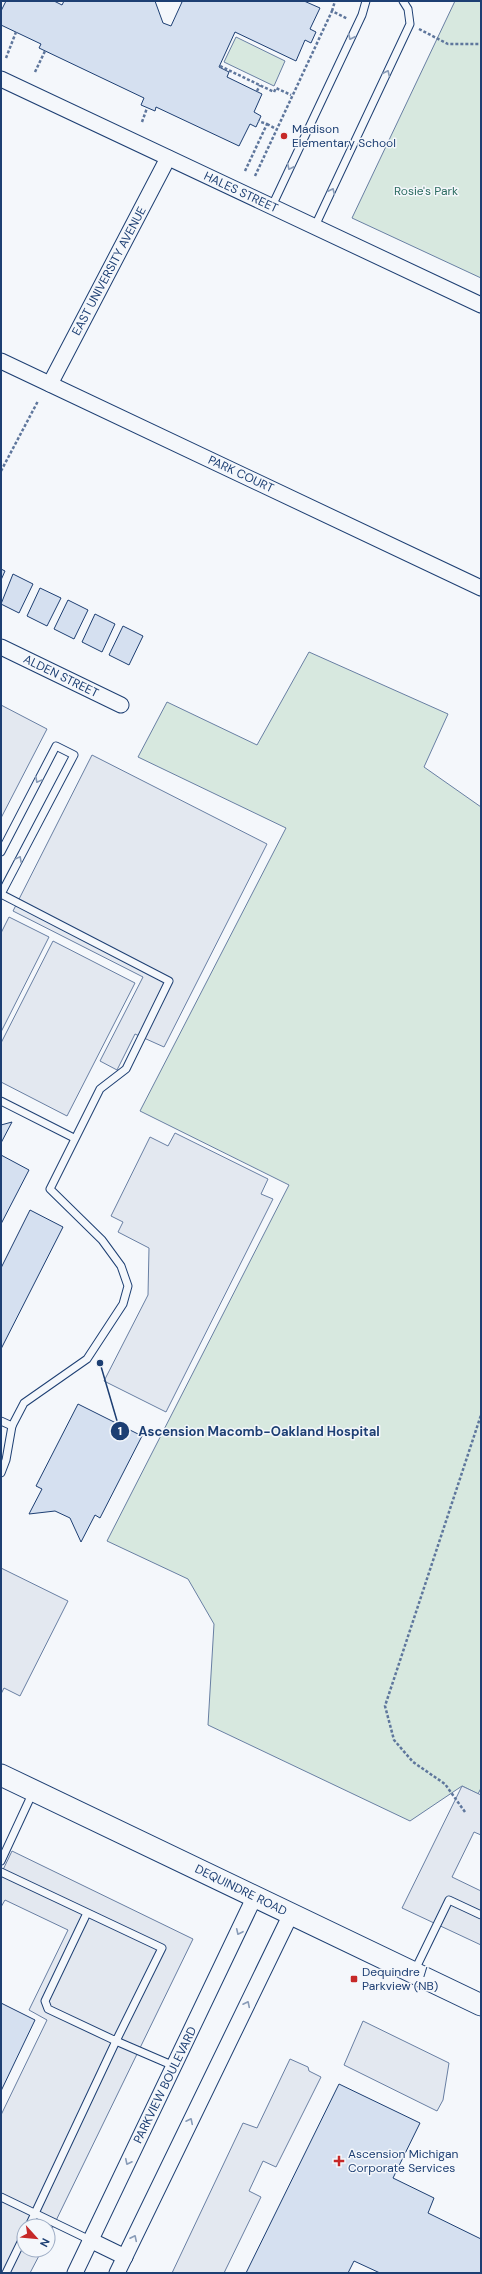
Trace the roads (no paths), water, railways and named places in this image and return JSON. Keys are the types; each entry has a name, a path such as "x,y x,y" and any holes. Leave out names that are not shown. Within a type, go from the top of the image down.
{"main road":[{"name":"DEQUINDRE ROAD","path":"1,1775 481,2005"}],"street":[{"name":"HALES STREET","path":"1,79 481,305"},
{"name":"EAST UNIVERSITY AVENUE","path":"50,384 168,158"},
{"name":"PARK COURT","path":"1,361 481,588"},
{"name":"ALDEN STREET","path":"1,647 121,705"},
{"name":"PARKVIEW BOULEVARD","path":"75,2273 255,1896"},
{"path":"117,2273 291,1914"},
{"path":"90,2240 125,2257"}],"lane":[{"path":"272,206 362,14 366,1"},
{"path":"315,226 410,24 408,8 403,1"},
{"path":"1,852 56,746 74,755 1,894 169,982 126,1069 100,1089 74,1138 50,1189 102,1240 121,1266 128,1286 123,1304 87,1359 24,1403 12,1426 6,1460 1,1473"},
{"path":"1,1101 74,1138"},
{"path":"1,1421 12,1426"},
{"path":"1,1861 34,1790"},
{"path":"1,1872 162,1948 116,2041 33,2218"},
{"path":"414,1973 449,1900 481,1915"},
{"path":"87,1913 45,2001 48,2009 174,2066"},
{"path":"1,2197 90,2240"},
{"path":"6,2273 16,2252"}],"place":[{"name":"Madison Elementary School","path":"284,136"},
{"name":"Ascension Macomb-Oakland Hospital","path":"100,1363"},
{"name":"Dequindre / Parkview (NB)","path":"354,1979"},
{"name":"Ascension Michigan Corporate Services","path":"339,2161"}],"park label":[{"name":"Rosie's Park","path":"426,191"}]}
